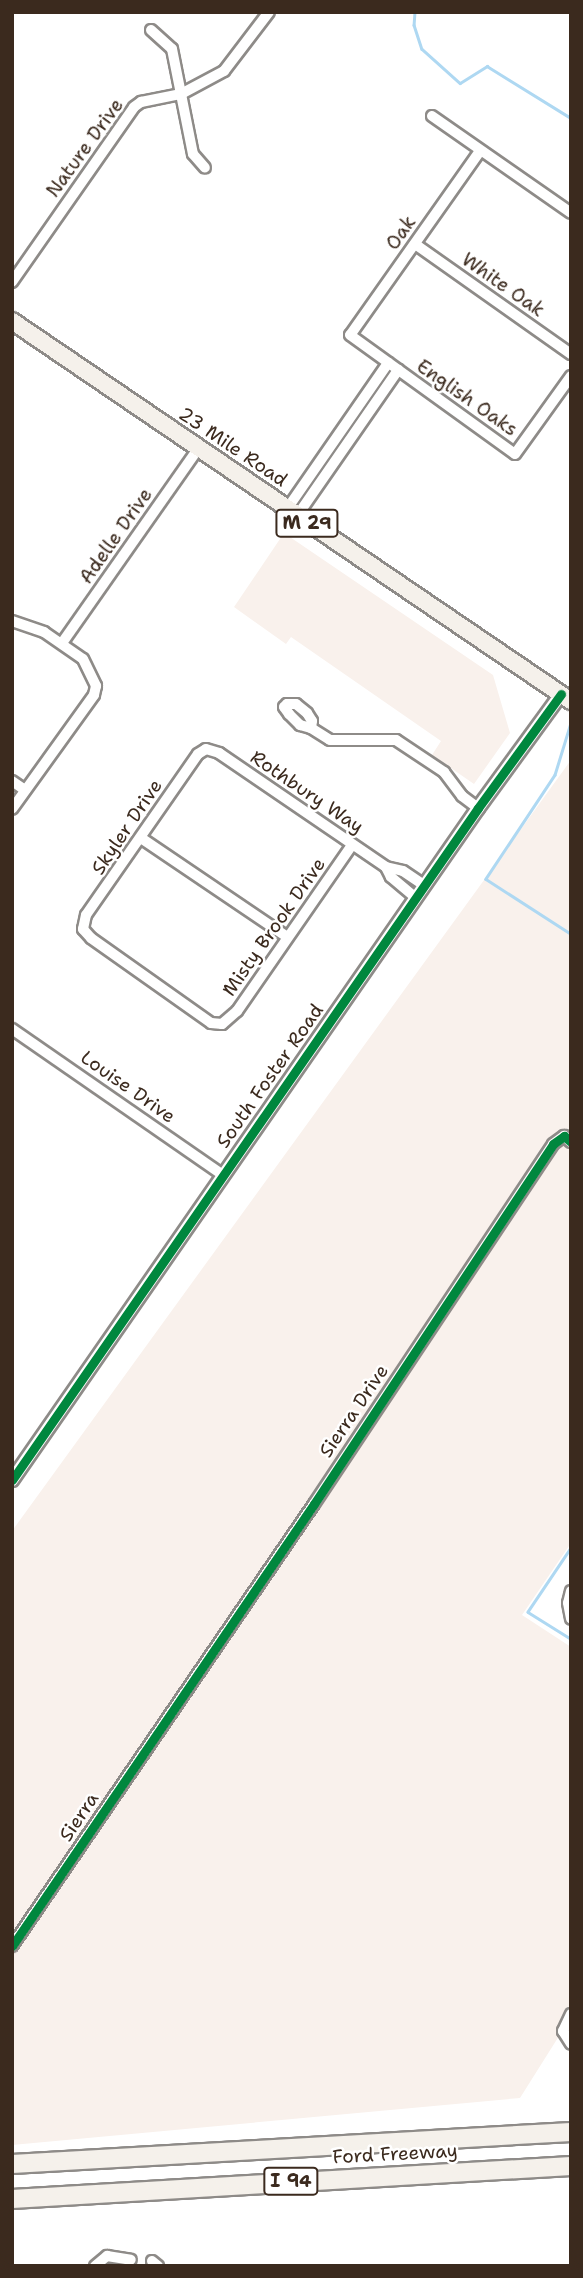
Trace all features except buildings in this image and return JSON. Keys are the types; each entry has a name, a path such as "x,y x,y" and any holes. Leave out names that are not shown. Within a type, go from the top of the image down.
{"highway":[{"name":"Ford Freeway","path":"12,2164 571,2132"},
{"name":"Ford Freeway","path":"12,2199 571,2166"}],"main road":[{"name":"23 Mile Road","path":"12,321 566,698"}],"street":[{"name":"Nature Drive","path":"12,282 134,107 141,102 181,94 224,71 269,12"},
{"path":"151,30 172,48 193,154 205,168"},
{"path":"432,116 571,213"},
{"name":"Oak","path":"350,335 480,151"},
{"name":"White Oak","path":"415,244 571,354"},
{"name":"English Oaks","path":"350,335 515,454 571,376"},
{"name":"English Oaks","path":"292,512 388,363"},
{"name":"English Oaks","path":"292,512 398,370"},
{"name":"Adelle Drive","path":"62,643 198,449"},
{"path":"12,621 34,627 62,643 88,665 96,686 94,695 12,809"},
{"name":"South Foster Road","path":"12,1480 478,808 566,698"},
{"path":"285,706 300,725 311,727 324,738 337,741 396,740 444,772 462,796 478,808"},
{"name":"Skyler Drive","path":"206,749 198,754 86,915 83,929 211,1023 219,1025"},
{"name":"Rothbury Way","path":"206,749 219,753 386,867 403,871 424,885"},
{"path":"12,781 25,790"},
{"path":"141,838 288,937"},
{"name":"Misty Brook Drive","path":"219,1025 229,1021 237,1011 352,845"},
{"name":"Rothbury Way","path":"386,867 391,877 416,898"},
{"name":"Louise Drive","path":"12,1028 223,1175"},
{"name":"Sierra Drive","path":"175,1707 553,1144 567,1139"},
{"path":"569,1614 571,1591"},
{"name":"Sierra","path":"12,1946 175,1707"},
{"path":"569,2043 563,2031 571,2014"},
{"path":"95,2266 107,2256 131,2260"}],"shaded area":[{"path":"284,533 493,675 510,733 474,784 432,755 441,741 291,637 286,644 234,607"},
{"path":"571,760 571,1543 522,1615 571,1647 571,2017 520,2098 12,2145 12,1531"}],"waterway":[{"path":"415,12 414,25 422,49 460,83 487,66 571,118"},
{"path":"571,723 555,775 486,879 571,934"},
{"path":"571,1548 528,1612 571,1639"}],"cycle path":[{"path":"12,1480 478,808 561,694"},
{"path":"12,1946 314,1504 553,1144 564,1136 571,1142"}]}
